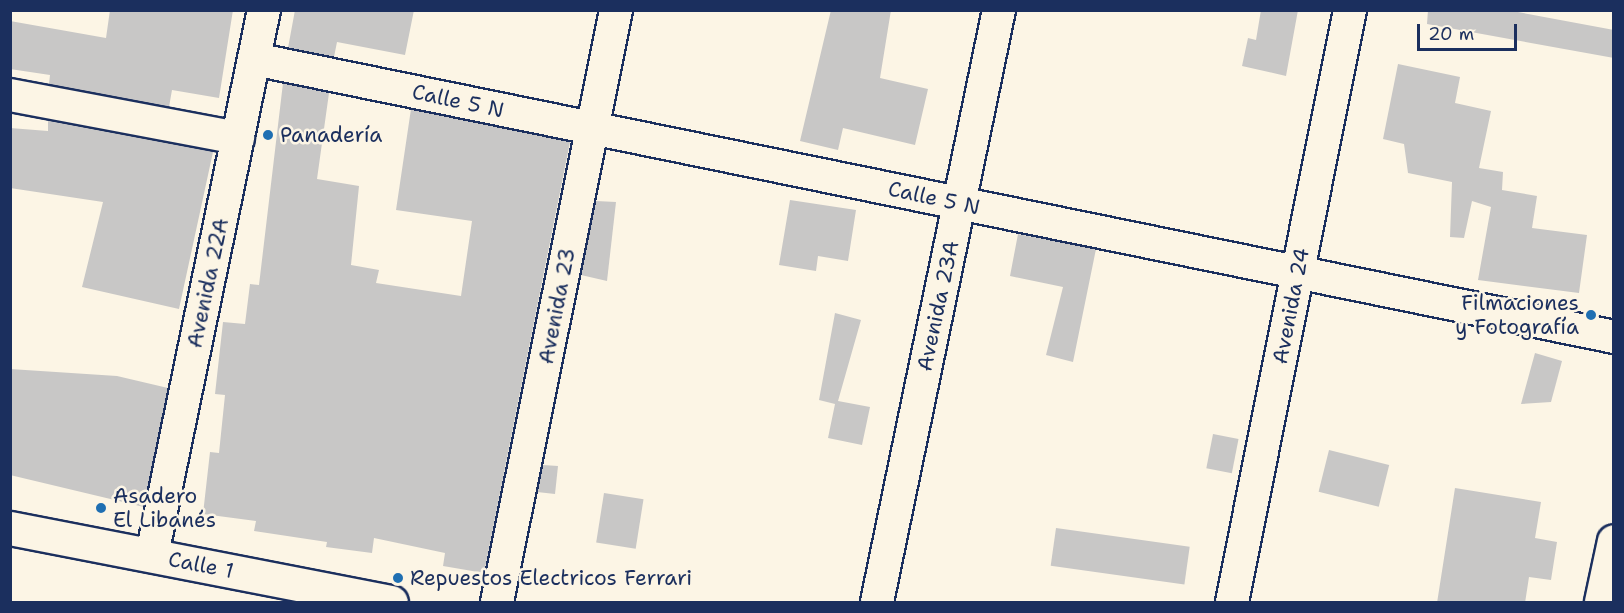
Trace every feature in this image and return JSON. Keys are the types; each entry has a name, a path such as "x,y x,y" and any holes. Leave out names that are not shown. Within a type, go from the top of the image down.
{"street":[{"name":"Avenida 22A","path":"152,555 264,10"},
{"name":"Avenida 23","path":"497,603 616,10"},
{"name":"Avenida 23A","path":"877,603 999,10"},
{"name":"Avenida 24","path":"1232,603 1350,10"},
{"name":"Calle 5 N","path":"254,59 1614,338"},
{"path":"10,95 238,138"},
{"name":"Calle 1","path":"10,528 391,603"},
{"path":"1601,603 1614,541"}],"building":[{"path":"110,10 233,10 219,98 172,90 169,107 49,84 50,75 10,69 10,21 106,38"},
{"path":"295,10 414,10 405,55 337,42 334,57 288,48"},
{"path":"831,10 891,10 880,78 928,89 915,145 843,128 838,150 800,141"},
{"path":"1261,10 1298,10 1286,76 1242,66 1248,38 1256,40"},
{"path":"1428,10 1507,10 1614,30 1614,58 1427,24"},
{"path":"1398,64 1460,77 1455,103 1491,111 1479,168 1503,172 1502,190 1537,196 1532,228 1587,235 1579,293 1478,280 1491,207 1472,201 1464,238 1450,237 1452,182 1408,173 1404,144 1383,139"},
{"path":"283,83 329,93 317,179 359,186 351,265 379,270 376,283 461,296 472,221 396,210 411,109 570,142 484,573 443,566 445,553 374,538 372,553 326,547 327,542 254,531 256,521 203,514 210,452 219,453 225,395 215,394 223,322 245,324 250,284 259,285"},
{"path":"48,121 213,152 179,309 82,287 103,202 10,188 10,128 48,131"},
{"path":"790,200 856,210 848,261 818,256 816,271 779,265"},
{"path":"596,201 616,202 607,281 581,275"},
{"path":"1018,234 1096,249 1073,362 1046,355 1063,287 1010,276"},
{"path":"835,313 861,320 838,401 870,407 862,445 828,438 835,404 819,400"},
{"path":"1535,353 1562,361 1551,402 1521,404"},
{"path":"10,369 117,376 168,388 144,507 10,475"},
{"path":"1213,434 1239,439 1232,473 1206,468"},
{"path":"1329,450 1389,465 1379,507 1319,492"},
{"path":"543,465 558,466 555,494 537,492"},
{"path":"1455,488 1541,502 1535,538 1557,542 1551,580 1529,577 1525,603 1437,603"},
{"path":"604,493 644,499 636,549 596,542"},
{"path":"1056,528 1190,547 1184,584 1051,566"}],"place":[{"name":"Panadería","path":"268,135"},
{"name":"Filmaciones y Fotografía","path":"1591,315"},
{"name":"Asadero El Libanés","path":"101,508"},
{"name":"Repuestos Electricos Ferrari","path":"398,578"}]}
